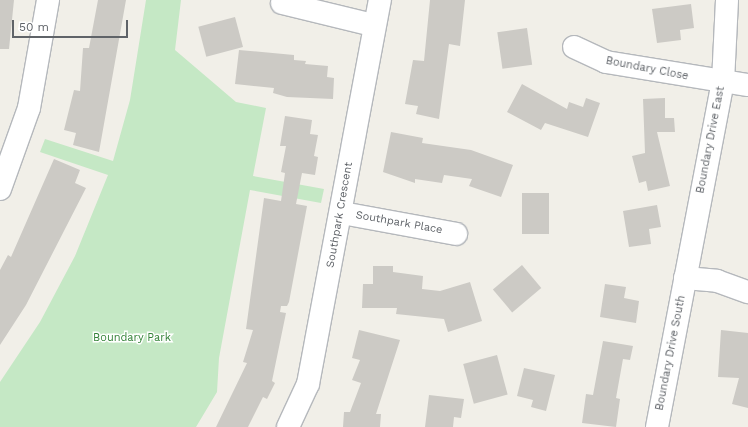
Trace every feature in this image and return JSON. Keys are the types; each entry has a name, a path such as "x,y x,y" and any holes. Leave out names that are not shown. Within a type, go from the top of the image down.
{"street":[{"path":"0,189 29,108 48,0"},
{"name":"Southpark Crescent","path":"288,427 308,384 342,213 373,25 380,0"},
{"name":"Boundary Drive East","path":"685,278 723,82 727,0"},
{"path":"282,3 373,25"},
{"name":"Boundary Close","path":"574,47 606,62 748,85"},
{"name":"Southpark Place","path":"342,213 456,234"},
{"path":"685,278 717,281 748,292"},
{"name":"Boundary Drive South","path":"657,427 685,278"}],"green space":[{"name":"Boundary Park","path":"146,0 181,0 175,50 236,102 266,108 253,176 324,189 321,203 250,190 219,358 217,392 196,427 0,427 0,382 40,322 75,256 108,175 40,152 45,139 113,161 130,100"}],"building":[{"path":"0,0 14,0 9,49 0,49"},
{"path":"98,0 126,0 99,152 73,145 76,133 64,130 74,90 80,91 83,48 89,48"},
{"path":"430,0 465,0 460,46 449,44 439,119 416,114 418,106 405,104 413,60 424,61"},
{"path":"691,4 694,28 680,30 681,40 657,43 652,9"},
{"path":"235,17 243,47 206,57 198,27"},
{"path":"527,28 532,65 502,69 497,32"},
{"path":"239,50 294,55 294,60 306,61 305,64 328,66 327,77 334,78 333,99 287,97 273,93 274,88 235,84"},
{"path":"522,84 567,109 569,102 583,107 586,98 600,103 588,137 545,123 541,130 507,112"},
{"path":"665,98 665,118 674,118 675,132 657,132 670,186 648,191 646,181 639,183 632,156 645,153 643,99"},
{"path":"285,116 312,120 310,134 318,135 314,156 318,157 315,175 302,173 296,204 307,206 289,302 287,306 281,306 280,312 286,313 272,381 275,383 267,399 263,397 248,427 216,427 247,363 243,362 253,330 246,329 264,198 281,201 285,173 281,172 286,146 280,146"},
{"path":"391,132 423,138 422,143 471,150 513,165 501,197 469,186 472,179 444,175 442,183 415,179 415,183 383,172"},
{"path":"54,159 80,170 75,183 86,188 26,305 0,345 0,270 8,255 11,257"},
{"path":"522,193 549,193 549,234 522,234"},
{"path":"657,205 661,227 649,229 651,244 629,247 623,211"},
{"path":"522,265 541,288 512,312 493,289"},
{"path":"373,266 393,266 393,272 423,276 422,289 440,291 470,282 482,321 448,332 444,319 396,314 397,308 362,308 363,284 373,284"},
{"path":"605,284 626,287 624,298 639,301 636,323 600,317"},
{"path":"359,330 400,340 376,414 381,414 380,427 343,427 344,412 350,412 361,383 352,380 360,360 352,358"},
{"path":"721,330 748,333 748,408 732,404 739,378 718,377"},
{"path":"603,341 633,346 630,360 623,359 616,398 620,399 616,427 582,423 586,394 593,395"},
{"path":"497,355 508,395 474,404 463,364"},
{"path":"524,368 555,375 546,411 531,407 533,400 517,396"},
{"path":"429,395 464,399 461,418 454,417 453,427 425,427"}]}
